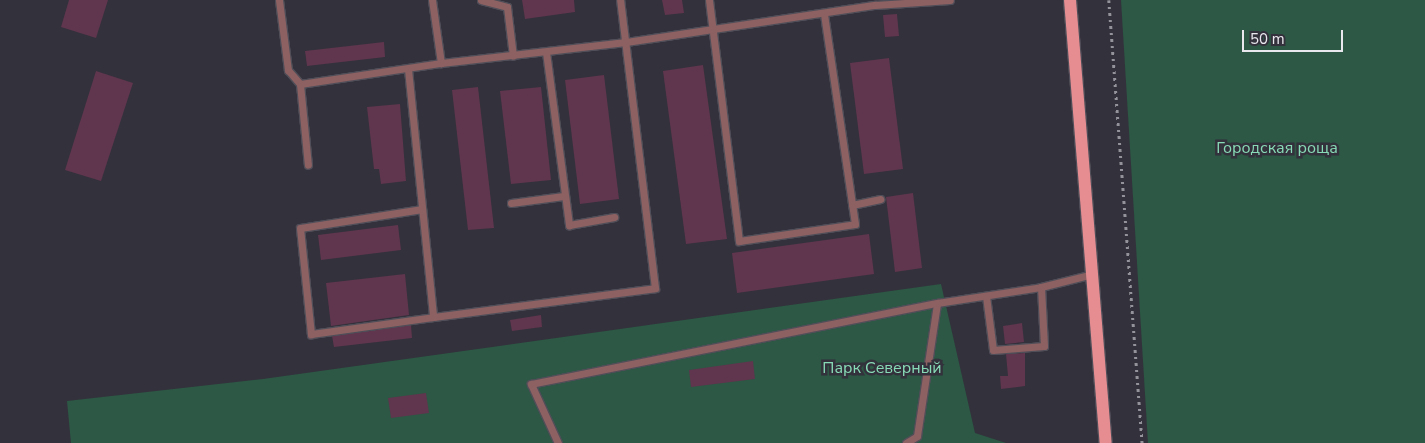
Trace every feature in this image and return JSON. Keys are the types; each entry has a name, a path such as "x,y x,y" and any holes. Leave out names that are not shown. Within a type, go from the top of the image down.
{"main road":[{"path":"1070,0 1094,274 1106,443"}],"lane":[{"path":"279,0 288,70 300,84 308,164"},
{"path":"432,0 440,64"},
{"path":"481,0 507,7 513,56"},
{"path":"422,209 300,228 311,334 655,288 620,0"},
{"path":"709,0 739,241 855,224 824,14"},
{"path":"300,84 440,64 712,30 824,14 874,3 950,0"},
{"path":"546,52 569,225 614,218"},
{"path":"408,70 433,318"},
{"path":"511,203 564,196"},
{"path":"852,204 880,199"},
{"path":"558,443 531,384 937,303 1041,287 1094,274"},
{"path":"986,296 992,350 1044,346 1041,287"},
{"path":"906,443 917,436 937,303"}],"path":[{"path":"1109,0 1142,443"}],"green space":[{"name":"Городская роща","path":"1121,0 1425,0 1425,443 1148,443"},
{"name":"Парк Северный","path":"941,284 975,433 1006,443 71,443 67,401 263,379"}],"building":[{"path":"69,0 108,0 96,38 61,27"},
{"path":"522,0 574,0 575,12 525,19"},
{"path":"662,0 682,0 684,13 665,15"},
{"path":"897,14 899,36 885,37 883,15"},
{"path":"384,42 385,57 307,66 305,51"},
{"path":"889,58 903,169 864,174 850,63"},
{"path":"703,65 727,239 686,244 663,71"},
{"path":"96,71 133,83 101,181 65,170"},
{"path":"604,75 619,199 580,204 565,80"},
{"path":"478,87 494,228 468,230 452,90"},
{"path":"541,87 551,180 511,184 500,91"},
{"path":"400,104 406,181 381,184 379,169 374,169 367,107"},
{"path":"913,193 922,268 895,272 886,197"},
{"path":"398,225 401,250 321,260 318,235"},
{"path":"869,234 874,274 737,293 732,253"},
{"path":"405,274 409,315 331,326 326,283"},
{"path":"541,315 542,327 512,331 510,320"},
{"path":"1022,323 1024,342 1005,344 1003,326"},
{"path":"411,325 412,338 334,347 332,336"},
{"path":"1025,353 1025,386 1001,389 1000,376 1008,376 1006,354"},
{"path":"753,361 755,379 691,387 689,370"},
{"path":"426,393 429,413 391,418 388,398"}]}
